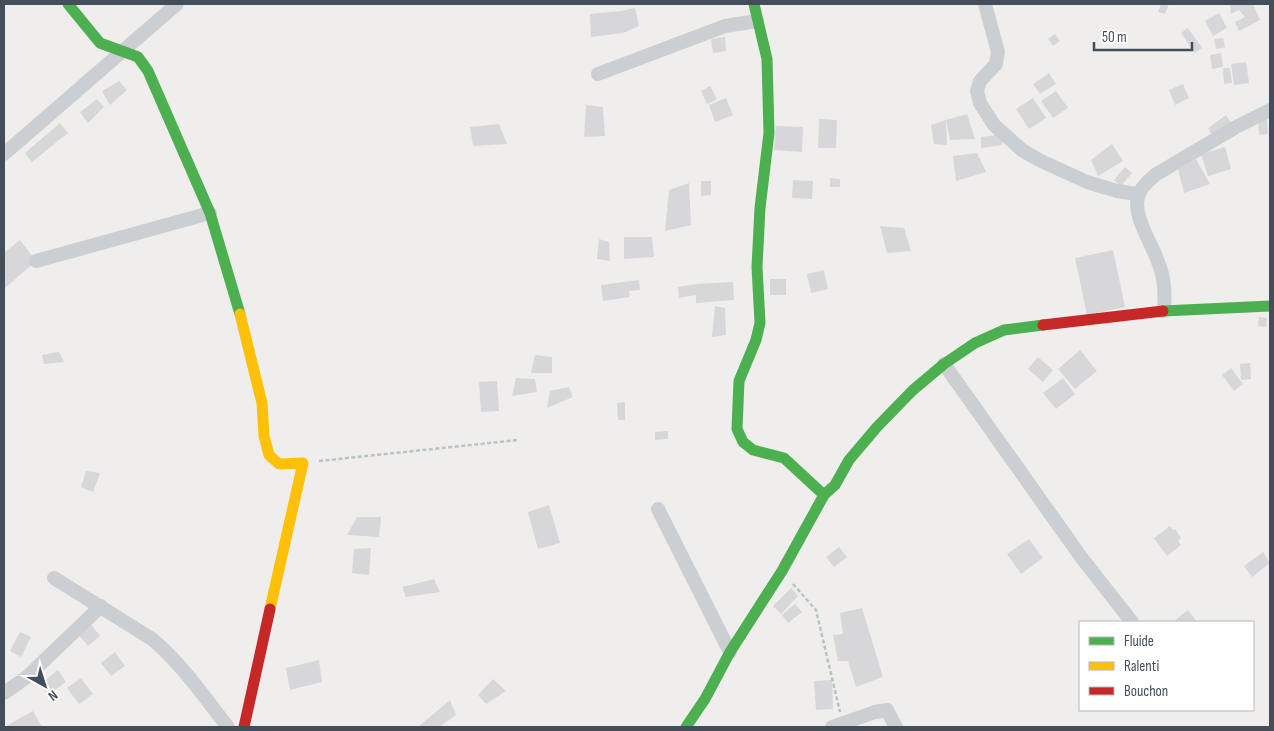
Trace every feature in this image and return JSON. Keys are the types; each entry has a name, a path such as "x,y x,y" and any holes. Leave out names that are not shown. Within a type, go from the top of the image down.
{"street":[{"path":"68,4 100,42 138,57 148,71 210,213 235,295 257,380 262,403 264,436 269,455 279,464 304,463 244,727"},
{"path":"4,154 178,4"},
{"path":"754,4 767,59 769,132 760,208 757,267 760,322 756,340 739,381 737,429 743,442 752,450 784,458 824,495"},
{"path":"985,4 998,52 996,64 980,81 977,91 980,103 994,125 1022,150 1047,164 1117,192 1138,194"},
{"path":"598,74 725,26 757,21"},
{"path":"1164,312 1165,283 1138,211 1138,194 1144,185 1156,175 1236,127 1270,110"},
{"path":"36,260 210,213"},
{"path":"686,727 705,699 730,652 782,571 824,495 835,485 850,460 877,427 913,390 944,364 975,344 1004,330 1070,321 1164,312 1270,306"},
{"path":"944,364 1081,557 1131,621"},
{"path":"658,510 730,652"},
{"path":"54,578 101,606 164,649 228,727"},
{"path":"4,693 26,677 101,606"},
{"path":"838,725 875,712 887,710 896,727"}],"path":[{"path":"304,463 518,440"},
{"path":"782,571 816,610 838,725"}],"building":[{"path":"1161,4 1169,4 1165,14 1158,12"},
{"path":"1230,4 1253,4 1260,20 1239,31 1235,22 1245,17 1239,10 1231,14"},
{"path":"635,8 639,26 623,33 591,37 590,14"},
{"path":"1219,13 1227,28 1213,36 1205,21"},
{"path":"1188,28 1202,48 1195,53 1181,33"},
{"path":"1055,34 1060,41 1053,46 1048,39"},
{"path":"725,37 726,51 713,53 711,39"},
{"path":"1223,38 1225,47 1216,49 1214,39"},
{"path":"1221,53 1223,67 1212,69 1210,55"},
{"path":"1246,62 1249,83 1234,85 1231,64"},
{"path":"1223,68 1230,68 1232,83 1224,84"},
{"path":"1049,73 1056,84 1040,94 1033,84"},
{"path":"119,81 127,90 110,105 102,91"},
{"path":"1183,84 1189,98 1175,105 1169,90"},
{"path":"710,86 717,99 707,104 701,91"},
{"path":"1056,91 1068,108 1053,118 1041,101"},
{"path":"726,98 733,115 715,122 709,105"},
{"path":"1033,98 1046,118 1029,129 1016,109"},
{"path":"97,99 104,107 88,123 80,112"},
{"path":"586,105 603,107 605,136 584,137"},
{"path":"967,114 975,139 950,140 946,120"},
{"path":"1226,115 1233,126 1214,138 1208,128"},
{"path":"1267,118 1268,134 1259,135 1258,119"},
{"path":"819,119 837,120 836,148 818,148"},
{"path":"946,120 947,145 934,144 931,125"},
{"path":"60,123 68,133 32,162 25,153"},
{"path":"499,124 507,144 473,146 470,127"},
{"path":"776,126 803,127 802,152 774,150"},
{"path":"1004,134 1002,145 981,148 981,137"},
{"path":"1112,144 1123,161 1098,176 1091,160"},
{"path":"1225,147 1231,169 1208,176 1201,154"},
{"path":"977,153 986,172 956,181 953,156"},
{"path":"1196,159 1210,184 1184,193 1178,169"},
{"path":"1125,167 1132,173 1121,186 1114,180"},
{"path":"830,178 840,179 840,187 830,187"},
{"path":"793,180 813,181 812,199 792,198"},
{"path":"701,181 711,181 711,195 701,196"},
{"path":"689,183 691,225 665,231 669,190"},
{"path":"880,226 904,228 911,251 887,253"},
{"path":"624,237 652,237 654,257 624,259"},
{"path":"599,239 609,242 610,261 597,259"},
{"path":"20,240 36,261 4,289 4,253"},
{"path":"1113,250 1125,307 1087,315 1075,258"},
{"path":"824,270 828,289 811,293 807,274"},
{"path":"770,279 786,279 786,295 770,295"},
{"path":"639,280 640,290 629,291 630,297 603,301 601,285"},
{"path":"733,282 734,300 696,303 696,295 679,298 678,287"},
{"path":"715,306 725,308 726,335 712,337"},
{"path":"1259,317 1267,318 1266,327 1258,326"},
{"path":"1080,350 1097,371 1075,389 1058,369"},
{"path":"59,352 64,362 44,364 42,355"},
{"path":"535,355 552,357 552,373 531,373"},
{"path":"1038,357 1053,370 1043,382 1028,369"},
{"path":"1250,363 1251,379 1241,380 1240,364"},
{"path":"1231,368 1243,384 1234,391 1222,375"},
{"path":"516,378 535,379 537,392 512,396"},
{"path":"1063,378 1075,394 1056,409 1043,393"},
{"path":"497,381 499,411 481,412 479,382"},
{"path":"569,387 573,397 547,408 550,391"},
{"path":"625,402 625,420 618,420 617,403"},
{"path":"668,431 668,439 655,440 655,432"},
{"path":"86,471 100,473 93,492 81,487"},
{"path":"549,505 560,543 538,549 528,512"},
{"path":"357,517 381,517 379,537 347,535"},
{"path":"1170,526 1173,530 1175,529 1181,538 1178,541 1181,545 1167,556 1154,538"},
{"path":"1029,539 1043,558 1021,574 1007,554"},
{"path":"839,547 847,557 834,567 826,557"},
{"path":"371,548 369,575 352,573 354,549"},
{"path":"1263,552 1270,563 1252,577 1244,566"},
{"path":"434,579 440,592 406,597 402,587"},
{"path":"791,588 798,596 781,614 773,606"},
{"path":"795,604 802,612 788,623 782,615"},
{"path":"862,608 883,677 856,687 848,661 838,661 833,635 843,634 840,613"},
{"path":"1188,610 1196,621 1174,621"},
{"path":"90,623 100,636 88,646 77,633"},
{"path":"20,632 31,637 21,657 10,651"},
{"path":"115,652 125,666 111,676 101,663"},
{"path":"319,660 322,682 290,690 286,668"},
{"path":"58,670 66,682 48,695 40,684"},
{"path":"81,678 93,694 79,704 67,688"},
{"path":"493,679 506,691 486,704 478,695"},
{"path":"832,680 833,709 816,710 814,681"},
{"path":"450,700 456,715 439,727 418,727"},
{"path":"33,711 42,727 4,727"}],"traffic: fast":[{"path":"68,4 100,43 138,57 148,71 210,213 240,314"},
{"path":"754,4 767,59 769,133 760,208 757,267 760,323 756,340 739,381 737,429 743,442 753,450 784,458 824,495"},
{"path":"1163,311 1270,306"},
{"path":"686,727 705,699 730,652 782,571 824,495 835,485 849,460 877,427 913,390 944,364 975,343 1004,330 1043,325"}],"traffic: slow":[{"path":"240,314 262,403 264,436 269,455 279,464 303,463 270,609"}],"traffic: jam":[{"path":"1043,325 1163,311"},
{"path":"244,727 270,609"}]}
